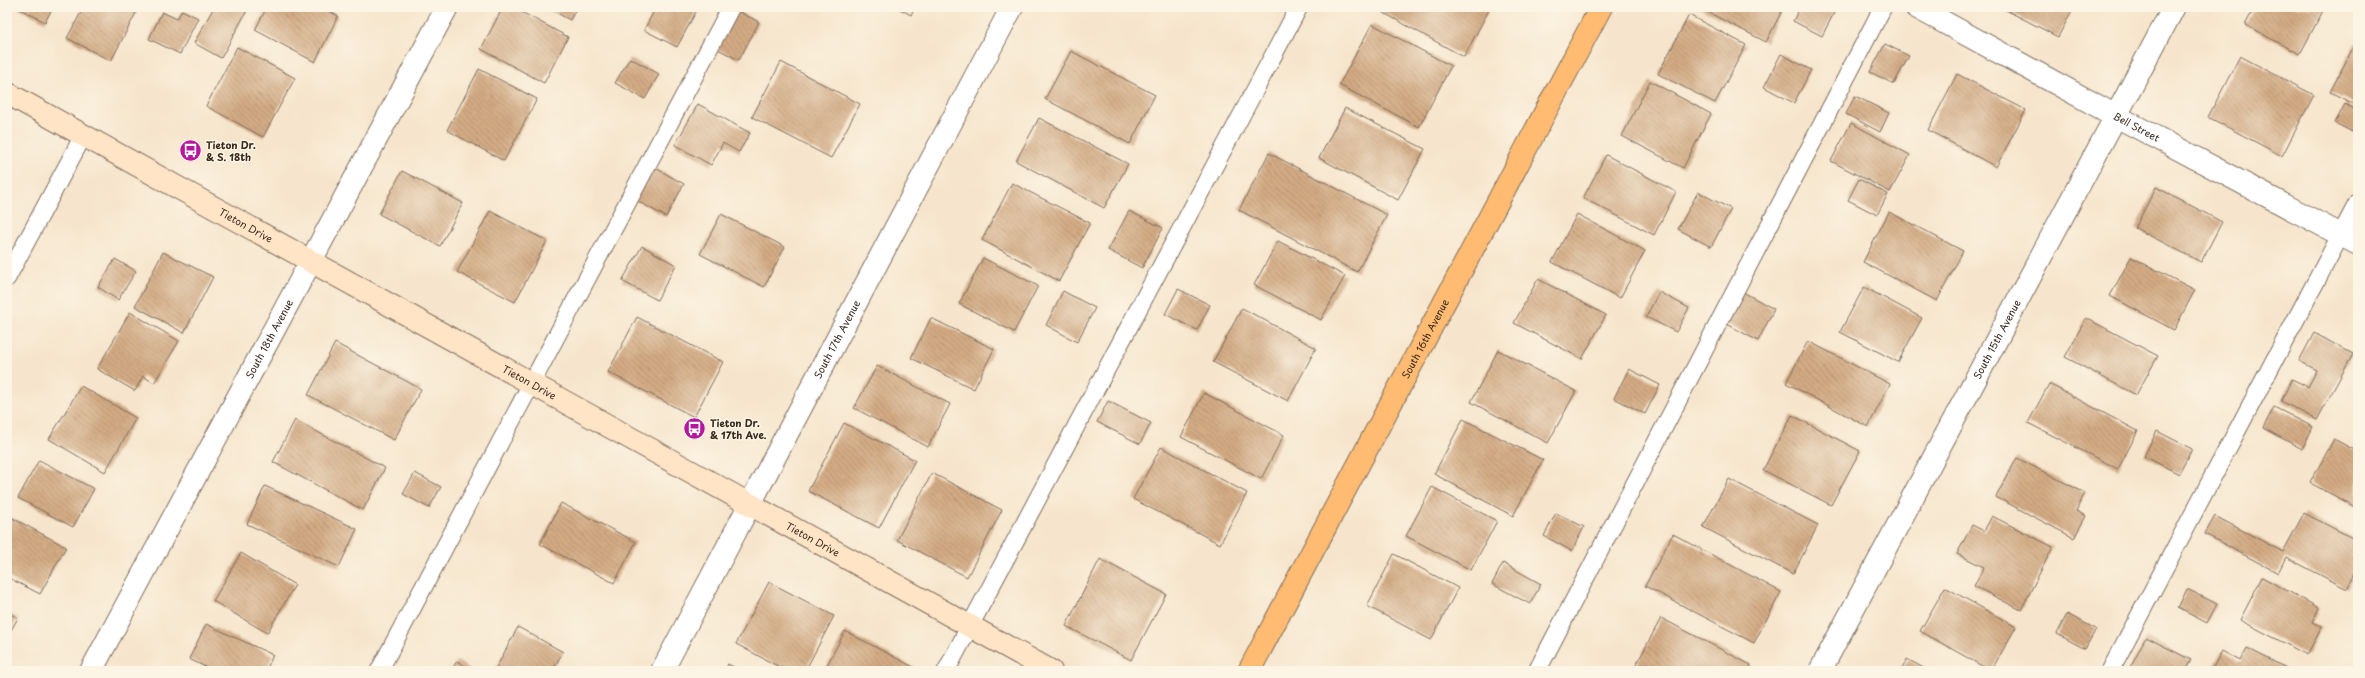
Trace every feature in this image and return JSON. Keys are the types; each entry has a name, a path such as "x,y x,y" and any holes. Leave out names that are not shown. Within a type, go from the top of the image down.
{"main road":[{"name":"South 16th Avenue","path":"1249,671 1601,7"},
{"name":"Tieton Drive","path":"7,93 748,505 1051,671"}],"street":[{"name":"South 18th Avenue","path":"91,671 447,7"},
{"name":"South 17th Avenue","path":"662,671 748,505 1012,7"},
{"name":"Bell Street","path":"1916,7 2116,116 2349,239"},
{"name":"South 15th Avenue","path":"1820,671 2174,7"}],"lane":[{"path":"379,671 731,7"},
{"path":"946,671 1299,7"},
{"path":"1537,671 1883,7"},
{"path":"7,278 84,136"},
{"path":"2110,671 2349,239 2358,202"}],"building":[{"path":"16,7 53,7 45,22"},
{"path":"84,7 139,7 111,61 67,38"},
{"path":"214,7 249,7 221,58 194,43"},
{"path":"267,7 321,7 338,16 315,62 255,30"},
{"path":"503,7 512,7 568,37 544,83 481,49"},
{"path":"546,7 577,7 570,20"},
{"path":"656,7 698,8 677,47 644,30"},
{"path":"896,7 915,7 911,15"},
{"path":"1373,7 1483,7 1489,10 1464,57"},
{"path":"1698,7 1784,7 1766,42"},
{"path":"1800,7 1837,7 1822,36 1793,21"},
{"path":"2000,7 2074,7 2058,37"},
{"path":"2255,7 2325,7 2300,54 2245,25"},
{"path":"734,9 759,22 739,60 714,47"},
{"path":"182,10 198,18 180,54 149,39 162,12 177,19"},
{"path":"1689,15 1746,45 1715,103 1658,74"},
{"path":"1372,24 1451,66 1419,127 1339,85"},
{"path":"1885,44 1909,56 1894,84 1870,72"},
{"path":"2355,44 2358,45 2358,106 2330,92"},
{"path":"237,47 295,78 263,137 206,106"},
{"path":"1071,51 1155,95 1130,144 1045,99"},
{"path":"1781,54 1811,70 1794,103 1764,87"},
{"path":"2240,56 2314,95 2282,156 2208,117"},
{"path":"630,58 659,74 645,99 615,83"},
{"path":"781,62 860,104 831,158 752,117"},
{"path":"479,69 537,99 504,161 447,130"},
{"path":"1957,74 2026,110 1996,167 1928,130"},
{"path":"1650,81 1711,114 1683,168 1622,136"},
{"path":"1855,96 1889,113 1880,132 1846,114"},
{"path":"698,104 750,133 739,152 723,143 711,165 675,145"},
{"path":"2345,104 2358,111 2358,135 2335,123"},
{"path":"1345,108 1425,149 1398,200 1319,158"},
{"path":"1039,118 1128,164 1104,208 1016,161"},
{"path":"1851,123 1910,155 1890,192 1831,161"},
{"path":"1269,153 1387,215 1357,272 1239,210"},
{"path":"1606,155 1676,192 1654,235 1583,198"},
{"path":"652,166 684,184 666,217 634,199"},
{"path":"402,171 463,203 440,246 379,214"},
{"path":"1859,179 1888,194 1877,215 1848,200"},
{"path":"1012,183 1090,223 1059,281 982,240"},
{"path":"2156,187 2222,222 2201,262 2135,228"},
{"path":"1698,192 1731,209 1711,247 1678,229"},
{"path":"490,211 547,241 515,302 457,272"},
{"path":"1129,211 1163,228 1142,268 1108,250"},
{"path":"1889,212 1963,251 1937,301 1863,262"},
{"path":"721,214 785,247 764,287 700,254"},
{"path":"1577,214 1645,251 1620,298 1552,262"},
{"path":"1278,241 1345,276 1321,320 1254,285"},
{"path":"642,246 676,265 657,300 622,281"},
{"path":"163,252 213,277 184,333 135,306"},
{"path":"2131,257 2195,290 2174,330 2110,296"},
{"path":"983,258 1038,286 1014,332 959,304"},
{"path":"115,259 136,271 118,300 98,287"},
{"path":"1538,279 1606,315 1582,359 1514,323"},
{"path":"1864,287 1922,318 1898,362 1840,332"},
{"path":"1178,289 1210,305 1197,330 1165,314"},
{"path":"1063,291 1095,308 1077,342 1046,325"},
{"path":"1741,291 1774,309 1758,341 1725,323"},
{"path":"1659,292 1689,308 1676,332 1646,317"},
{"path":"1242,308 1316,348 1288,401 1213,362"},
{"path":"130,312 179,341 154,383 143,376 135,391 97,369"},
{"path":"637,317 723,362 694,417 608,372"},
{"path":"931,318 994,349 974,389 911,358"},
{"path":"2086,318 2158,356 2136,395 2065,357"},
{"path":"2314,333 2353,354 2317,420 2281,401 2292,379 2308,387 2317,370 2299,361"},
{"path":"1808,341 1890,384 1868,427 1786,383"},
{"path":"335,343 421,389 394,440 308,395"},
{"path":"1498,350 1576,391 1548,443 1471,402"},
{"path":"877,366 950,404 928,447 854,408"},
{"path":"1629,369 1660,385 1645,414 1614,398"},
{"path":"2049,384 2138,431 2118,469 2028,423"},
{"path":"81,386 136,418 105,472 49,439"},
{"path":"1204,393 1284,435 1261,479 1181,437"},
{"path":"1108,401 1151,423 1140,444 1097,422"},
{"path":"2274,407 2313,427 2302,449 2263,428"},
{"path":"1792,415 1860,451 1831,505 1763,470"},
{"path":"1463,419 1543,460 1513,516 1434,474"},
{"path":"295,420 385,468 363,510 273,462"},
{"path":"844,423 915,460 879,528 808,491"},
{"path":"2157,431 2192,449 2179,474 2144,456"},
{"path":"2334,439 2358,452 2358,508 2310,483"},
{"path":"1161,447 1247,493 1220,544 1133,499"},
{"path":"2017,458 2085,493 2076,511 2086,516 2074,538 1996,497"},
{"path":"39,460 94,489 73,527 18,498"},
{"path":"415,473 441,487 429,508 403,494"},
{"path":"932,473 1002,510 967,577 897,540"},
{"path":"1729,479 1818,525 1793,574 1703,527"},
{"path":"265,486 357,529 339,567 247,524"},
{"path":"1432,487 1497,521 1471,570 1406,536"},
{"path":"561,503 636,542 614,583 540,544"},
{"path":"1556,513 1584,527 1572,551 1544,536"},
{"path":"2304,513 2358,541 2358,547 2352,558 2358,561 2358,567 2347,589 2286,557 2278,573 2205,534 2215,516 2283,552"},
{"path":"7,515 66,547 40,594 7,577"},
{"path":"1992,516 2053,547 2021,610 1974,586 1984,567 1957,554 1972,525 1984,531"},
{"path":"1673,534 1781,592 1754,643 1645,586"},
{"path":"241,553 295,585 267,633 213,601"},
{"path":"1394,554 1458,588 1431,640 1367,606"},
{"path":"1100,559 1166,594 1131,660 1066,626"},
{"path":"1503,563 1541,584 1530,604 1492,584"},
{"path":"2262,577 2319,608 2312,622 2322,627 2307,655 2240,620"},
{"path":"769,582 834,616 805,671 787,671 736,644"},
{"path":"1945,587 2016,627 1991,671 1920,631"},
{"path":"2187,589 2217,604 2207,623 2178,608"},
{"path":"7,612 18,618 7,637"},
{"path":"2067,614 2096,629 2085,649 2057,634"},
{"path":"1661,618 1751,665 1748,671 1637,671 1634,669"},
{"path":"206,624 273,655 266,671 214,671 189,659"},
{"path":"518,627 563,652 552,671 502,671 496,668"},
{"path":"845,631 921,671 824,671"},
{"path":"2146,637 2191,660 2185,671 2128,671"},
{"path":"2247,648 2286,668 2284,671 2211,671 2222,651 2240,661"},
{"path":"1907,659 1929,671 1901,671"},
{"path":"457,661 474,671 451,671"},
{"path":"728,664 741,671 725,671"}],"place":[{"name":"Tieton Dr. & S. 18th","path":"190,151"},
{"name":"Tieton Dr. & 17th Ave.","path":"694,429"}]}
